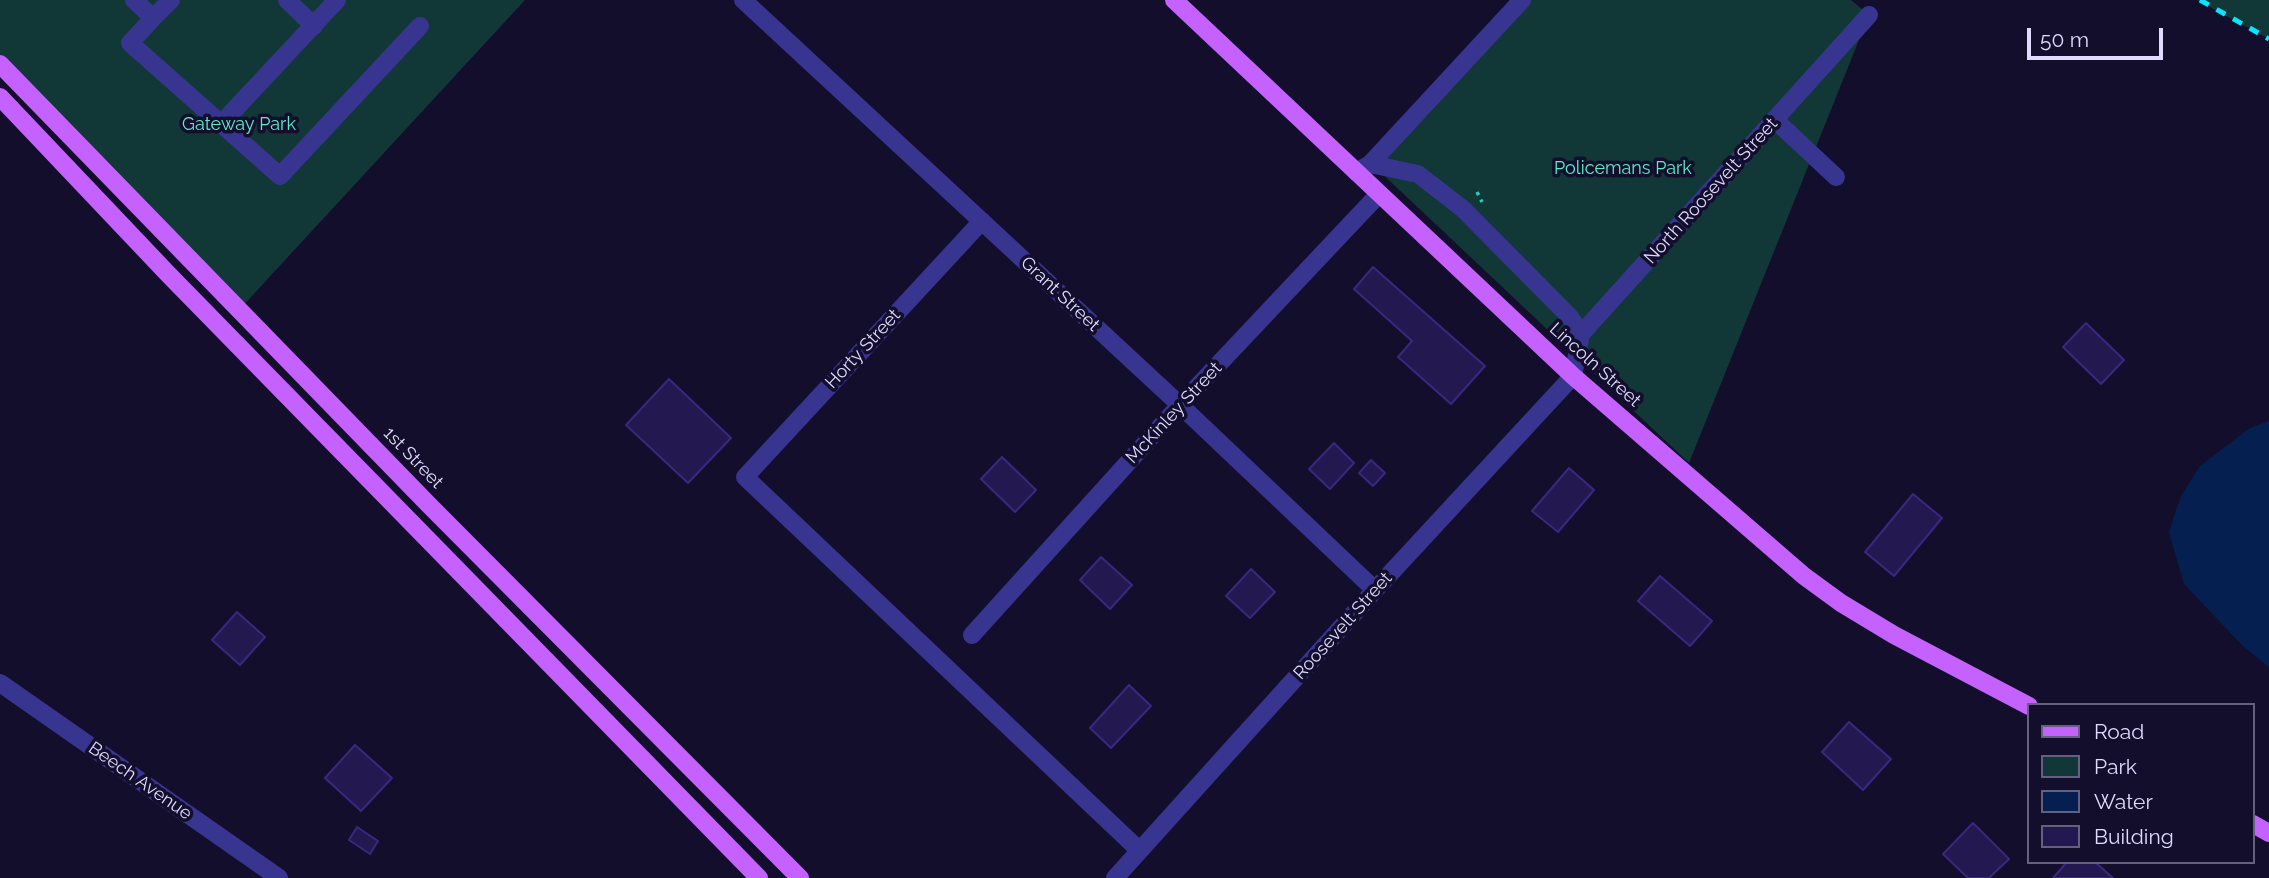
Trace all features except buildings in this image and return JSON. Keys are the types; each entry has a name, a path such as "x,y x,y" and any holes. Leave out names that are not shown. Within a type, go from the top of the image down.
{"main road":[{"name":"Lincoln Street","path":"1174,0 1363,168 1379,194 1573,376 1804,576 1841,603 1894,635 2028,705"},
{"name":"1st Street","path":"0,64 429,505 800,878"},
{"path":"0,97 177,284 759,878"}],"street":[{"path":"134,0 153,18"},
{"path":"171,0 130,43 280,176 420,26"},
{"path":"286,0 314,26"},
{"path":"221,124 337,0"},
{"name":"Grant Street","path":"743,0 1180,405 1375,590"},
{"path":"1363,168 1522,0"},
{"name":"North Roosevelt Street","path":"1581,334 1869,15"},
{"path":"1775,120 1836,177"},
{"path":"1363,168 1418,174 1463,209 1570,317 1581,334 1573,376"},
{"name":"McKinley Street","path":"972,635 1180,405 1379,194"},
{"name":"Horty Street","path":"982,221 745,477 1139,850"},
{"name":"Roosevelt Street","path":"1118,877 1139,850 1375,590 1573,376"},
{"name":"Beech Avenue","path":"0,683 279,878"}],"green space":[{"name":"Gateway Park","path":"0,0 525,0 239,310 0,55"},
{"name":"Policemans Park","path":"1530,0 1851,0 1869,15 1689,463 1375,167"},
{"path":"2197,0 2269,0 2269,39"}],"water":[{"path":"2269,421 2269,667 2243,646 2184,584 2169,532 2181,496 2200,466 2250,428"}],"railway":[{"path":"2200,0 2269,39"}]}
